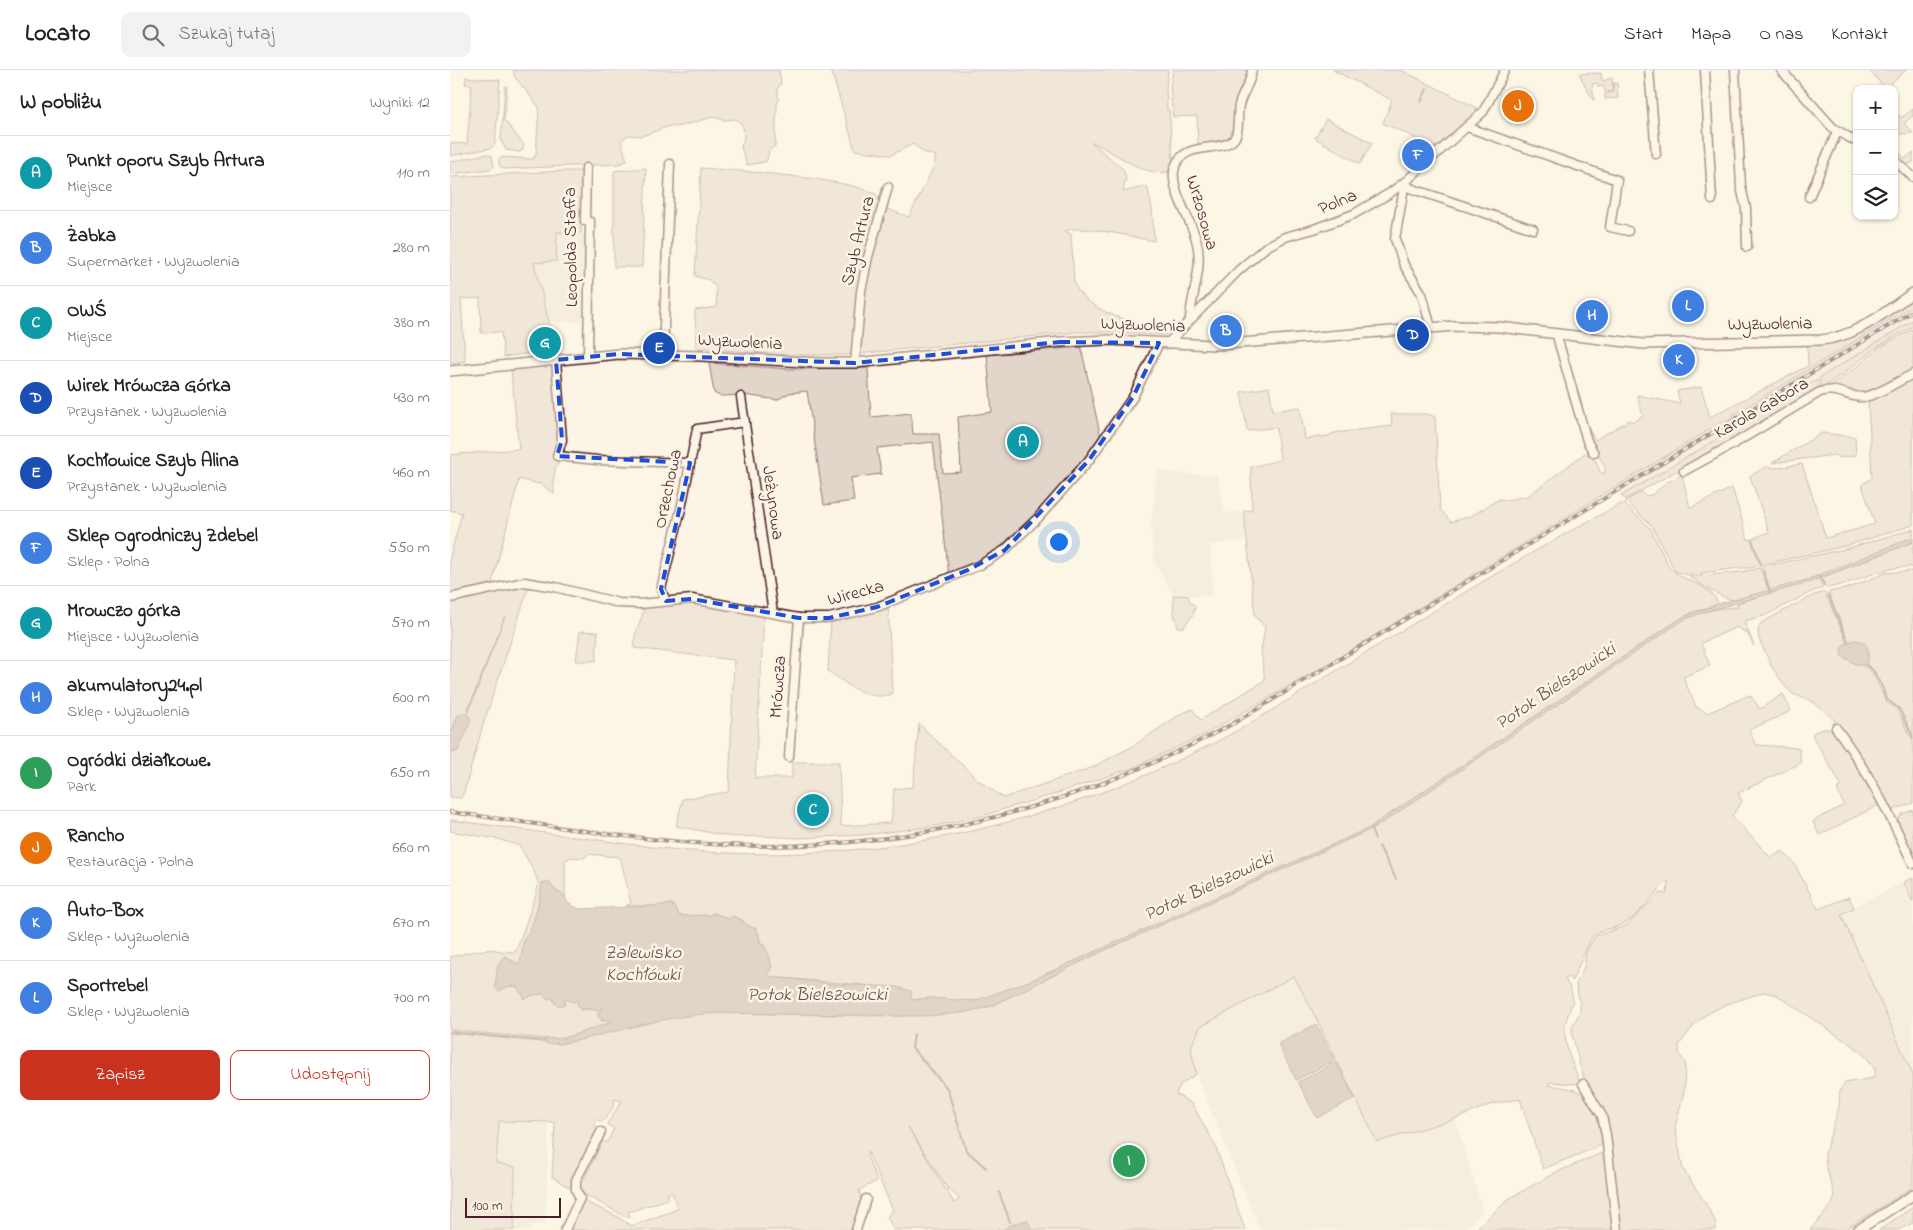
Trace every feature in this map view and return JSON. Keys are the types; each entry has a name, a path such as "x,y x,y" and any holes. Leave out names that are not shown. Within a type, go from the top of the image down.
{"street":[{"name":"Wrzosowa","path":"1190,318 1198,278 1199,253 1196,239 1177,192 1173,173 1179,159 1188,152 1228,143 1233,140 1236,135 1239,105 1251,78 1252,70"},
{"name":"Polna","path":"1163,344 1239,270 1266,247 1285,237 1314,229 1354,214 1405,182 1483,112 1505,70"},
{"path":"1649,70 1656,154"},
{"path":"1705,70 1712,200"},
{"path":"1735,70 1741,187 1742,198 1746,208 1747,247"},
{"path":"1781,70 1837,132 1853,140"},
{"path":"1467,127 1617,180 1610,227 1628,231"},
{"path":"1810,197 1837,132"},
{"path":"663,355 670,164"},
{"path":"1898,164 1913,177"},
{"name":"Leopolda Staffa","path":"586,168 585,221 590,222 588,356"},
{"path":"1405,182 1410,188 1533,229"},
{"path":"1405,182 1396,239 1404,265 1416,281 1422,294 1431,328"},
{"name":"Szyb Artura","path":"855,363 861,291 868,257 888,187"},
{"name":"Wyzwolenia","path":"450,371 619,354 855,363 1069,342 1109,340 1163,344 1245,343 1431,328 1487,326 1643,344 1833,339 1854,332 1913,294"},
{"path":"1558,335 1587,442 1594,453"},
{"name":"Wirecka","path":"450,598 524,582 555,587 619,603 640,604 692,599 799,618 829,618 876,607 968,570 1005,550 1035,522 1089,460 1133,398 1163,344"},
{"path":"556,360 562,440 557,456 597,460 690,463"},
{"name":"Karola Gabora","path":"1684,471 1820,392 1832,390 1864,397 1874,394 1913,374"},
{"name":"Jeżynowa","path":"740,397 773,613"},
{"name":"Orzechowa","path":"666,601 661,589 681,510 697,429 745,422"},
{"name":"Mrówcza","path":"789,757 799,618"},
{"path":"1836,728 1864,771 1913,864"},
{"path":"1583,1084 1602,1116 1617,1230"},
{"path":"565,1230 580,1198 576,1190 576,1180 601,1132"},
{"path":"1858,1230 1913,1195"},
{"path":"856,1230 866,1199"}],"highlighted area":[{"path":"1060,342 1159,343 1133,397 1089,460 1005,550 968,570 877,607 829,618 799,618 692,599 666,601 661,589 690,463 557,456 562,440 556,360 619,354 855,363"}],"shaded area":[{"path":"514,70 779,70 781,83 777,90 779,99 777,104 775,146 769,150 765,162 747,165 741,147 744,138 743,126 736,119 725,120 713,117 677,127 669,126 642,136 628,135 621,141 627,161 618,164 504,169 499,165 499,159 503,157 530,159 534,158 536,154 539,107 514,76"},
{"path":"831,70 1168,70 1166,88 1167,110 1169,110 1173,159 1168,172 1148,171 1091,142 1123,169 1126,177 1123,192 1147,186 1152,208 1154,241 1095,230 1072,229 1064,231 1071,234 1074,282 1079,292 1088,301 1113,315 1142,324 1167,327 1172,330 1165,335 1077,332 846,355 790,355 696,348 695,310 717,307 716,287 709,280 695,276 701,168 796,177 849,185 869,191 881,198 879,206 909,217 933,168 936,156 925,153 913,144 891,155 855,150"},
{"path":"1173,70 1250,70 1233,137 1223,142 1198,146 1197,116 1173,117 1170,87"},
{"path":"1333,70 1401,70 1481,110 1439,149 1383,123 1392,100"},
{"path":"1869,70 1906,70 1888,85 1882,85"},
{"path":"1601,73 1602,81 1612,78 1613,91 1605,92 1604,86 1598,87 1598,83 1592,84 1593,100 1579,74"},
{"path":"466,77 500,80 495,144 491,148 450,156 450,143 467,144 472,85 465,84"},
{"path":"1613,83 1617,83 1618,98 1605,99 1605,94 1614,92"},
{"path":"505,86 507,87 504,120 524,145 523,150 520,152 506,150 501,140"},
{"path":"1913,109 1913,116 1904,123 1913,133 1898,133 1898,115 1901,118"},
{"path":"1326,119 1372,143 1360,164 1315,138"},
{"path":"1898,151 1905,159 1913,152 1913,162 1908,165 1898,156"},
{"path":"486,154 492,156 494,166 490,169 450,174 450,162"},
{"path":"646,168 642,267 614,267 614,171"},
{"path":"581,171 583,183 581,233 557,232 556,261 534,263 549,322 552,350 504,357 501,332 481,333 480,298 461,299 465,361 450,363 450,177"},
{"path":"557,232 586,233 585,322 549,322 534,263 556,261"},
{"path":"1913,298 1913,306 1335,660 1205,734 1135,767 978,817 930,827 863,835 799,838 732,837 676,826 683,799 729,792 734,660 634,648 635,636 645,607 686,602 764,614 755,778 792,778 792,762 839,762 841,826 891,823 894,789 913,787 919,724 978,780 1003,798 1091,768 1135,745 1179,715 1192,709 1201,720 1265,680 1261,652 1265,627 1255,616 1244,511 1252,510 1251,467 1280,460 1276,427 1247,431 1241,392 1269,387 1273,411 1300,407 1305,439 1328,436 1334,433 1392,426 1391,414 1428,414 1435,417 1440,509 1451,522 1473,515 1499,499 1506,500 1528,496 1585,453 1596,461 1600,472 1605,474 1605,466 1592,447 1583,419 1595,440 1630,420 1633,422 1643,416 1637,395 1680,404 1677,391 1701,387 1710,417 1808,366 1807,345 1852,336"},
{"path":"1913,306 1913,320 1802,388 1621,496 1615,487"},
{"path":"1913,320 1913,326 1872,350 1855,365 1822,388 1819,378"},
{"path":"1913,329 1913,371 1865,395 1825,389 1857,367 1880,347"},
{"path":"1081,347 1101,438 1079,467 1042,509 1003,548 949,575 933,442 877,448 881,474 851,478 854,501 824,505 807,391 789,393 777,400 744,395 720,396 714,393 709,363 790,369 868,368 871,417 911,413 913,434 939,434 943,473 961,472 958,417 992,412 987,355"},
{"path":"557,365 565,455 556,468 554,494 543,485 519,479 491,587 450,595 450,557 462,513 450,510 450,455 519,449 511,370"},
{"path":"1913,378 1913,525 1845,546 1761,565 1752,539 1769,532 1750,476 1766,467 1777,468 1802,464 1826,538 1875,524 1862,485 1872,478 1868,399"},
{"path":"1817,380 1820,387 1819,391 1632,496 1625,499 1621,496"},
{"path":"1822,433 1855,437 1856,455 1841,458 1834,455 1772,463"},
{"path":"1157,469 1171,473 1217,475 1225,513 1244,511 1247,540 1210,545 1213,596 1173,595 1155,564 1151,529"},
{"path":"1682,475 1690,508 1732,488 1748,540 1751,539 1760,565 1750,568 1687,575 1675,571 1652,526 1625,501 1642,492 1645,496 1652,495 1666,483"},
{"path":"1623,503 1650,528 1669,567 1710,592 1718,604 1691,613 1678,620 1369,828 1037,978 986,998 969,1002 930,998 911,1000 863,985 771,977 768,975 769,970 765,946 761,943 757,929 748,926 741,919 729,919 714,913 709,915 680,916 672,904 626,906 631,903 619,857 588,854 584,858 571,857 565,860 565,896 556,891 548,881 542,883 533,921 524,939 521,959 518,964 505,956 499,990 509,986 516,986 533,994 543,994 577,1001 580,1010 604,1008 598,1014 602,1021 609,1020 613,1023 557,1040 450,1030 450,957 475,951 516,951 537,892 538,882 520,846 498,839 450,831 450,820 670,849 786,854 906,843 965,832 1023,818 1081,800 1137,779 1211,745 1515,562"},
{"path":"1913,529 1913,537 1896,545 1861,560 1771,591 1762,567 1845,549"},
{"path":"1913,542 1913,567 1891,569 1826,588 1821,578"},
{"path":"1760,568 1769,591 1739,600 1724,597 1690,577 1734,573"},
{"path":"1913,571 1913,736 1900,709 1888,700 1874,670 1866,664 1868,650 1866,646 1859,642 1849,642 1829,592 1849,588 1885,573"},
{"path":"1819,579 1823,588 1811,592 1764,616 1744,621 1754,646 1748,634 1737,627 1701,643 1710,666 1683,677 1696,707 1707,713 1750,695 1760,709 1783,694 1791,711 1749,730 1756,745 1799,748 1801,763 1738,793 1742,801 1732,816 1771,858 1782,851 1794,863 1818,909 1849,897 1854,908 1841,914 1913,1075 1913,1187 1844,1230 1810,1230 1832,1205 1835,1196 1826,1167 1825,1153 1839,1107 1840,1090 1845,1083 1873,1078 1876,1072 1869,1060 1859,1050 1777,995 1764,992 1724,1005 1704,1016 1695,1024 1679,1045 1679,1053 1685,1063 1684,1092 1675,1127 1683,1169 1707,1206 1715,1221 1716,1230 1620,1230 1603,1105 1597,1104 1588,1088 1572,1033 1572,1027 1580,1012 1576,984 1584,968 1586,953 1595,936 1626,926 1660,893 1666,894 1669,885 1668,881 1631,919 1621,925 1600,931 1592,936 1572,981 1569,977 1565,979 1570,987 1573,1000 1566,1020 1566,1041 1579,1080 1576,1084 1550,1082 1548,1085 1572,1089 1585,1096 1597,1115 1604,1144 1543,1169 1520,1099 1492,1104 1455,1119 1377,1142 1294,976 1200,1027 1191,1048 1196,1074 1180,1085 1176,1094 1192,1104 1215,1145 1245,1230 894,1230 887,1217 893,1210 868,1152 867,1156 877,1181 859,1190 861,1200 852,1230 567,1230 581,1204 586,1202 618,1217 631,1226 678,1209 672,1192 668,1193 668,1199 628,1212 630,1217 626,1217 580,1192 579,1179 583,1181 603,1141 607,1142 614,1129 607,1124 622,1101 614,1099 609,1114 602,1122 596,1119 594,1125 599,1128 573,1178 572,1189 552,1177 555,1123 499,1121 496,1163 515,1167 514,1230 450,1230 450,1033 560,1044 663,1019 688,1015 716,1013 898,1016 965,1012 991,1006 1099,953 1376,827 1679,622 1708,611 1738,607 1737,603","holes":["908,1127 948,1189 960,1199 954,1203"]},
{"path":"517,586 529,586 483,725 464,792 461,798 450,797 450,602 455,599"},
{"path":"1825,593 1847,642 1841,650 1842,656 1866,667 1874,676 1887,703 1896,707 1909,735 1913,739 1913,803 1893,810 1890,809 1840,726 1812,701 1793,694 1785,686 1772,667 1759,639 1758,630 1761,623 1814,595"},
{"path":"1173,595 1188,596 1195,606 1194,613 1184,627 1178,627 1174,613"},
{"path":"888,605 892,694 875,696 858,690 828,671 831,622"},
{"path":"580,631 598,632 596,661 576,661"},
{"path":"1822,729 1829,729 1836,733 1879,805 1819,835 1813,821 1844,805 1837,789 1842,786 1813,737 1813,733"},
{"path":"1913,810 1913,859 1900,829 1898,819 1902,814"},
{"path":"1913,878 1913,901 1912,901 1904,882"},
{"path":"1904,882 1913,904 1913,1075 1841,913"},
{"path":"1294,976 1318,1022 1455,1119 1483,1211 1464,1230 1260,1230 1196,1074 1191,1048 1200,1027"},
{"path":"498,1121 549,1123 545,1225 531,1225 531,1230 514,1230 515,1167 496,1163"},
{"path":"1604,1152 1613,1230 1475,1230 1510,1198 1555,1173"},
{"path":"1913,1207 1913,1223 1898,1230 1879,1230"}],"water":[{"name":"Zalewisko Kochłówki","path":"1913,537 1913,542 1810,582 1685,619 1376,827 1099,953 991,1006 959,1013 925,1016 703,1014 654,1022 574,1041 548,1044 544,1042 545,1039 565,1038 612,1022 609,1020 602,1021 597,1014 603,1008 595,1011 590,1008 580,1010 577,1001 572,1002 566,999 564,1005 556,1005 552,998 548,999 543,994 533,995 525,999 516,986 509,986 499,991 495,987 498,964 504,956 518,964 521,959 524,939 533,921 542,883 548,881 556,891 565,896 568,903 580,909 672,904 680,916 709,915 714,913 729,919 733,916 757,929 760,943 767,950 772,967 768,975 771,977 834,984 897,987 911,991 911,1000 930,998 975,1001 1037,978 1369,828 1683,617 1718,604 1807,580"},
{"path":"505,616 468,713 471,721 458,751 450,754 450,735 458,715 467,712"},
{"path":"1854,640 1862,641 1867,646 1868,660 1866,665 1856,664 1842,656 1841,650 1843,645"},
{"path":"1316,1024 1335,1060 1296,1080 1278,1044"},
{"path":"1336,1062 1355,1098 1317,1118 1298,1082"},
{"path":"1027,1220 1032,1230 1003,1230 1011,1225"}],"waterway":[{"path":"1421,102 1427,89"},
{"path":"1752,540 1760,562"},
{"path":"1763,571 1770,592"},
{"path":"1820,577 1824,585"},
{"path":"1828,595 1848,642"},
{"path":"1866,665 1873,671 1883,689 1885,698 1899,709 1913,738"},
{"path":"1371,830 1375,839"},
{"path":"1379,846 1396,879"},
{"name":"Potok Bielszowicki","path":"450,1032 545,1041"},
{"path":"914,1034 912,1048 947,1088 966,1150 986,1168"},
{"path":"999,1192 1010,1222"}],"railway":[{"path":"450,812 658,840 728,845 794,846 860,841 925,832 989,818 1052,801 1114,779 1175,753 1234,723 1913,311"}],"place":[{"name":"Rancho","path":"1518,106"},
{"name":"Sklep Ogrodniczy Zdebel","path":"1418,155"},
{"name":"Sportrebel","path":"1688,306"},
{"name":"akumulatory24.pl","path":"1592,316"},
{"name":"Żabka","path":"1226,331"},
{"name":"Wirek Mrówcza Górka","path":"1413,335"},
{"name":"Mrowczo górka","path":"545,343"},
{"name":"Kochłowice Szyb Alina","path":"659,348"},
{"name":"Auto-Box","path":"1679,360"},
{"name":"Punkt oporu Szyb Artura","path":"1023,442"},
{"name":"OWŚ","path":"813,810"},
{"name":"Ogródki działkowe.","path":"1129,1161"}]}
